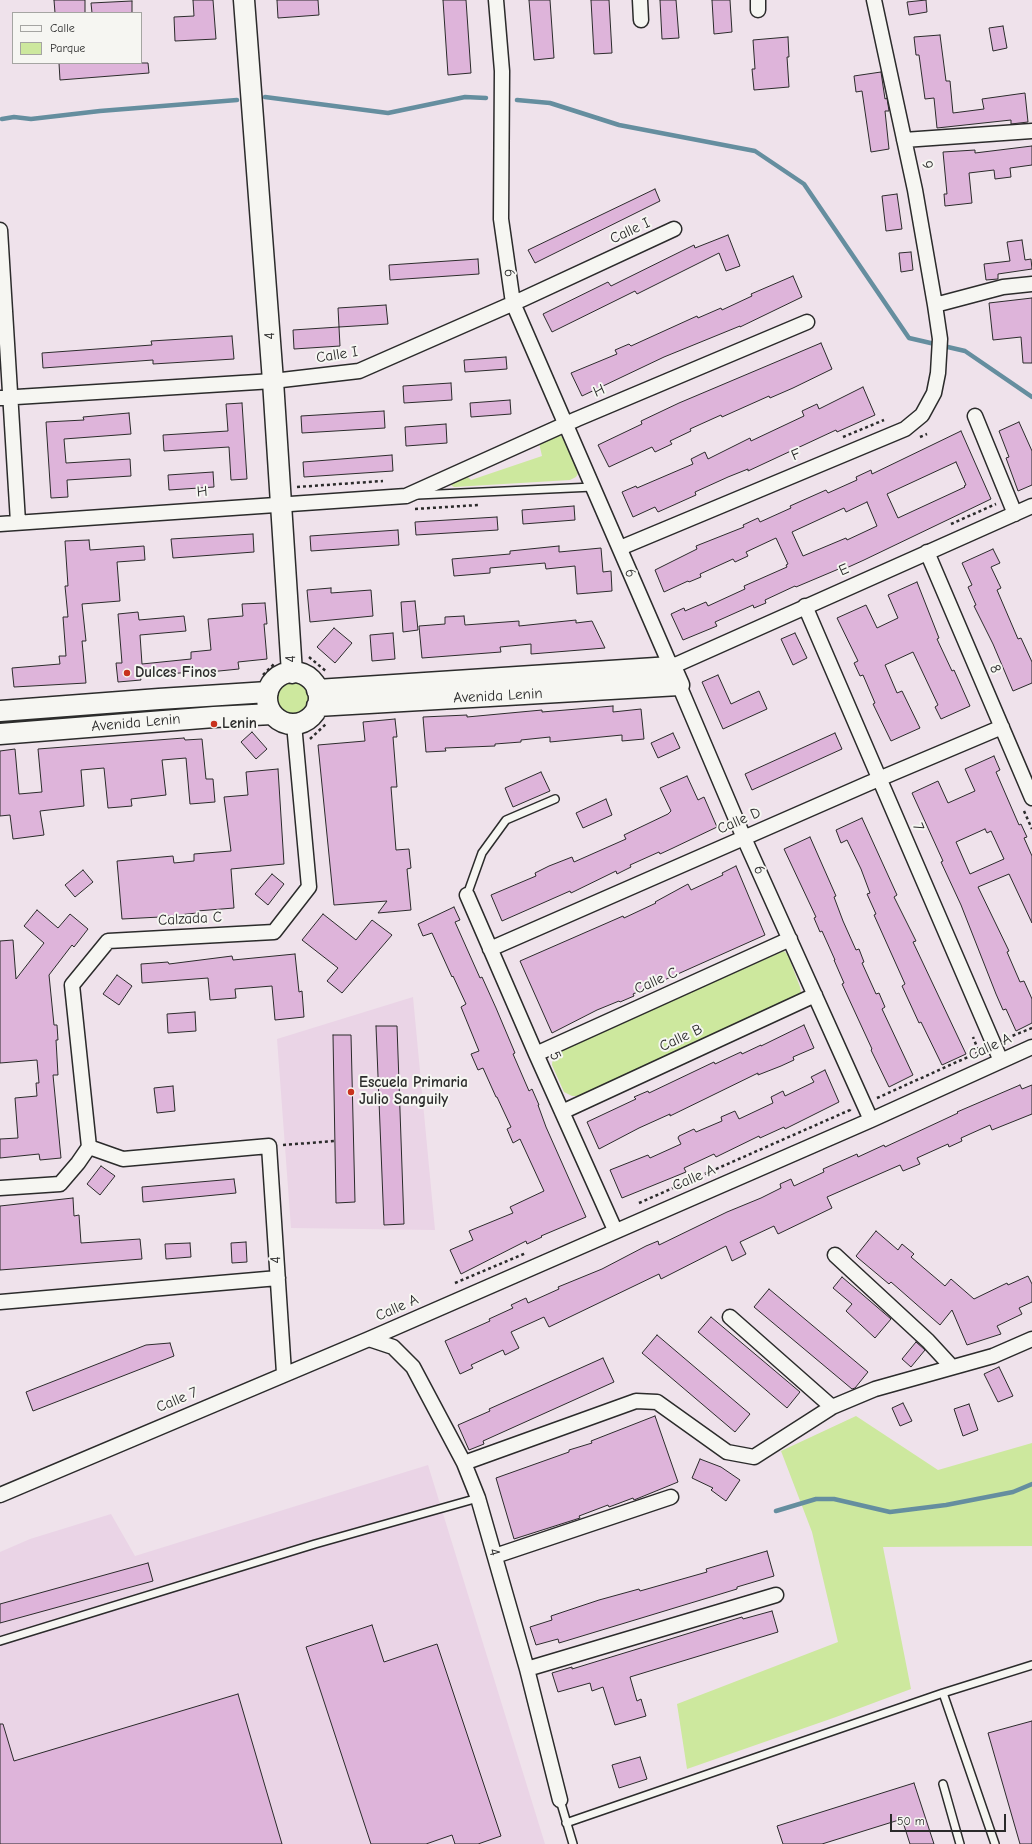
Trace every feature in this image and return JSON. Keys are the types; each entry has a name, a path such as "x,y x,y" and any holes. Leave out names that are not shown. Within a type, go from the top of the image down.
{"street":[{"name":"4","path":"244,0 282,504 292,673"},
{"name":"6","path":"496,0 502,71 501,219 513,303 744,838 871,1120"},
{"path":"640,0 641,20"},
{"name":"9","path":"874,0 915,190 935,305 940,345"},
{"path":"904,140 1032,131"},
{"name":"Calle I","path":"5,398 273,381 359,371 513,303 674,229"},
{"path":"0,230 5,398 18,522"},
{"path":"935,305 1003,287 1032,284"},
{"name":"H","path":"0,524 406,496 566,424 806,322"},
{"name":"F","path":"620,548 905,428 922,414 934,393 940,345"},
{"path":"975,416 1015,514"},
{"name":"E","path":"671,667 1032,506"},
{"name":"8","path":"927,552 1002,727 1028,803"},
{"name":"7","path":"805,606 1001,1061"},
{"name":"Avenida Lenin","path":"317,698 671,667"},
{"path":"292,673 308,677 317,698 308,719 294,724 286,723 272,714 264,685 277,678 292,673"},
{"name":"Avenida Lenin","path":"0,711 159,699 264,685"},
{"name":"Avenida Lenin","path":"317,698 679,685"},
{"name":"Avenida Lenin","path":"0,734 214,716 272,714"},
{"name":"Calzada C","path":"89,1147 72,985 108,941 274,932 309,887 294,724"},
{"name":"Calle D","path":"490,949 879,779 1002,727"},
{"name":"5","path":"467,895 615,1230"},
{"name":"Calle C","path":"536,1054 790,939"},
{"name":"Calle B","path":"562,1112 815,995"},
{"name":"Calle A","path":"369,1339 615,1230 871,1120 1032,1047"},
{"name":"4","path":"269,1146 284,1373"},
{"path":"0,1188 60,1184 78,1163 89,1147 123,1159 269,1146"},
{"path":"835,1255 928,1341 952,1367"},
{"path":"0,1302 278,1278"},
{"path":"730,1317 832,1407"},
{"name":"4","path":"369,1339 393,1347 413,1367 464,1463 478,1498 495,1556 527,1670 560,1800"},
{"name":"Calle 7","path":"0,1495 284,1373 369,1339"},
{"path":"464,1463 636,1402 657,1402 727,1452 754,1457 832,1407 875,1389 993,1356 1032,1340"},
{"path":"495,1556 671,1497"},
{"path":"527,1670 776,1595"}],"lane":[{"name":"H","path":"406,496 593,487"},
{"path":"467,895 482,853 506,820 555,799"},
{"path":"0,1641 315,1544 478,1498"},
{"path":"566,1823 943,1693 1032,1665"},
{"path":"943,1693 995,1844"},
{"path":"943,1784 960,1844"},
{"path":"560,1800 573,1844"}],"path":[{"path":"294,487 387,481"},
{"path":"413,509 483,505"},
{"path":"305,653 330,674"},
{"path":"264,685 275,663"},
{"path":"310,747 309,739 330,722"},
{"path":"1028,803 1032,829"},
{"path":"872,1092 875,1099 979,1052 970,1030"},
{"path":"609,1216 850,1110 847,1103"},
{"path":"269,1146 335,1141"},
{"path":"455,1283 526,1252"}],"shaded area":[{"name":"Escuela Primaria Julio Sanguily","path":"413,997 435,1230 291,1228 277,1039"},
{"path":"428,1465 545,1844 0,1844 0,1552 30,1539 111,1514 135,1556"}],"green space":[{"path":"556,433 562,437 579,472 576,477 570,480 454,487 451,485 451,482 465,474 471,480 542,456 539,443"},
{"path":"292,679 300,681 306,685 310,691 312,699 310,707 306,713 300,717 292,719 284,717 278,713 274,707 272,699 274,691 278,685 284,681"},
{"path":"784,951 788,955 800,987 801,992 798,996 581,1096 572,1096 564,1092 552,1065 553,1055 557,1051"},
{"path":"856,1416 938,1470 1032,1443 1032,1546 883,1547 911,1689 687,1769 677,1704 838,1642 812,1532 781,1451"}],"building":[{"path":"54,0 85,0 85,12 55,12"},
{"path":"193,0 213,0 216,39 175,41 174,17 194,16"},
{"path":"277,0 318,0 319,15 278,18"},
{"path":"443,0 466,0 471,73 448,75"},
{"path":"529,0 550,0 554,58 534,60"},
{"path":"591,0 609,0 612,53 594,54"},
{"path":"660,0 676,0 679,38 662,39"},
{"path":"712,0 730,0 732,32 714,34"},
{"path":"926,0 927,12 909,15 907,2"},
{"path":"132,1 132,12 92,12 91,3"},
{"path":"1003,26 1007,48 993,51 989,28"},
{"path":"940,35 946,81 950,81 953,113 984,109 982,99 1025,93 1028,122 1011,124 1011,120 937,128 934,98 925,99 919,55 916,55 914,37"},
{"path":"788,37 789,57 787,57 789,87 754,90 752,69 755,69 753,40"},
{"path":"148,63 149,73 60,80 59,64"},
{"path":"881,72 885,99 887,98 889,111 885,111 889,149 871,152 862,91 856,92 854,76"},
{"path":"1032,146 1032,165 1010,168 1011,177 995,179 994,170 969,173 972,203 945,206 944,194 947,194 943,152 975,150 975,153"},
{"path":"655,189 660,201 535,263 528,250"},
{"path":"897,194 902,229 886,231 882,196"},
{"path":"728,235 740,266 726,271 719,253 637,294 635,291 552,332 543,314 608,282 611,286 694,245 695,248"},
{"path":"1022,240 1025,260 1031,259 1032,269 998,274 998,279 986,280 984,264 1010,261 1007,242"},
{"path":"911,252 913,270 901,272 899,253"},
{"path":"478,259 479,274 390,280 389,265"},
{"path":"793,276 802,297 740,327 664,357 582,396 571,373 617,354 615,350 629,344 631,346 697,316 698,318 721,308 722,310 752,296 751,294"},
{"path":"1032,298 1032,363 1023,363 1021,337 993,340 989,303"},
{"path":"386,305 388,324 339,327 338,308"},
{"path":"339,327 340,346 294,349 293,330"},
{"path":"232,336 234,359 153,364 153,360 43,368 42,353 152,345 151,341"},
{"path":"821,343 832,369 770,398 769,396 722,417 721,415 690,429 691,431 670,441 672,444 655,452 652,447 609,467 598,445 642,424 641,421 679,403"},
{"path":"506,357 507,369 465,372 464,360"},
{"path":"451,383 452,400 404,403 403,386"},
{"path":"863,387 875,415 837,432 836,430 748,471 748,469 728,477 695,492 696,495 658,512 655,507 633,517 622,492 636,486 637,488 693,464 691,459 705,452 708,459 750,438 751,441 804,416 802,411 817,404 819,409"},
{"path":"510,400 511,414 471,417 470,403"},
{"path":"242,403 247,479 231,480 229,447 164,451 163,435 228,431 226,404"},
{"path":"384,411 385,428 302,433 301,416"},
{"path":"129,413 131,434 64,439 66,463 130,459 131,476 67,480 68,497 51,498 46,422 84,420 83,417"},
{"path":"1019,422 1032,451 1032,485 1018,491 1006,458 1009,457 999,431"},
{"path":"446,424 447,443 406,446 405,427"},
{"path":"961,431 991,499 842,570 841,568 796,587 795,586 765,600 766,603 754,608 753,605 715,622 717,626 683,640 671,614 684,608 685,611 706,602 708,606 745,589 744,586 787,567 786,565 788,564 776,538 746,552 748,556 735,562 733,559 700,574 701,577 664,592 655,570 697,549 696,546 744,527 743,525 758,518 760,522 791,508 790,506 826,490 828,493 857,480 856,477 871,470 872,474","holes":["956,462 966,485 964,486 965,487 898,518 887,494","867,502 877,526 847,540 846,538 803,556 792,532 844,508 846,512"]},
{"path":"392,455 393,471 304,477 303,462"},
{"path":"213,472 214,487 169,490 168,475"},
{"path":"574,506 575,520 523,524 522,510"},
{"path":"497,517 498,530 416,535 415,522"},
{"path":"398,530 399,545 311,551 310,536"},
{"path":"253,534 254,552 173,558 171,539"},
{"path":"89,540 90,550 144,546 145,560 117,562 120,601 82,604 86,641 82,641 86,683 14,687 12,668 60,664 59,656 66,656 63,617 68,617 65,586 68,586 65,541"},
{"path":"559,546 559,552 601,548 603,572 611,571 612,591 577,594 575,566 546,569 545,563 490,568 490,573 454,576 452,559 510,554 510,551"},
{"path":"993,549 1000,563 991,567 1001,588 997,590 1018,639 1021,638 1032,662 1032,683 1013,691 993,644 974,606 976,605 968,587 972,585 962,563"},
{"path":"917,582 939,638 937,639 952,671 954,670 970,706 941,719 935,707 938,705 913,652 885,665 897,693 902,691 920,728 891,741 873,704 875,703 863,675 860,676 854,663 858,661 837,618 866,605 877,628 898,618 888,595"},
{"path":"331,588 331,593 371,590 373,616 310,622 307,590"},
{"path":"415,601 418,630 403,632 401,602"},
{"path":"265,603 267,624 264,624 267,659 238,662 239,669 209,672 210,675 193,676 193,672 140,676 141,680 118,682 116,663 122,663 118,614 138,612 139,620 184,616 186,631 140,635 142,664 191,659 191,652 211,650 208,619 243,616 242,604"},
{"path":"464,616 465,625 519,621 519,626 576,620 576,623 592,621 605,648 531,654 531,644 500,647 501,652 422,658 419,626 445,624 445,617"},
{"path":"334,628 352,643 335,663 317,647"},
{"path":"393,633 395,659 372,661 370,635"},
{"path":"795,633 807,658 793,665 781,639"},
{"path":"718,675 731,704 759,691 767,709 723,729 702,682"},
{"path":"613,706 613,712 641,709 644,739 622,741 622,735 550,742 550,737 521,740 521,742 495,744 495,746 445,748 446,751 426,752 423,717 467,715 467,717 542,710 542,712"},
{"path":"395,719 397,737 393,737 397,787 391,787 396,850 409,849 411,868 407,869 411,910 378,913 387,901 334,905 318,745 365,741 363,722"},
{"path":"252,732 267,749 256,759 241,742"},
{"path":"673,733 680,748 658,758 651,743"},
{"path":"835,733 842,749 752,790 745,774"},
{"path":"184,738 185,740 202,739 206,779 213,779 215,802 190,804 186,758 162,760 166,795 131,799 132,806 108,808 104,768 81,770 84,806 40,811 44,835 13,839 10,815 0,816 0,751 15,749 19,794 42,792 38,749"},
{"path":"994,756 1000,770 996,772 1019,825 1021,824 1027,837 1024,838 1032,856 1032,923 1009,874 978,887 1009,951 1007,952 1020,982 1024,981 1032,999 1032,1023 1016,1031 1006,1009 1003,1010 996,994 961,905 941,862 943,861 912,793 938,781 948,803 975,791 965,769","holes":["985,829 987,833 991,831 1004,859 970,874 956,842"]},
{"path":"278,769 284,864 231,869 234,908 197,911 197,913 160,917 122,919 117,861 173,856 174,863 194,861 194,854 231,851 224,797 248,795 246,772"},
{"path":"541,772 550,791 513,807 505,788"},
{"path":"687,776 698,800 704,797 717,827 660,854 659,852 630,865 631,867 617,874 616,871 571,893 570,891 502,921 491,895 536,876 535,873 549,866 572,857 574,862 626,839 624,835 668,814 671,811 660,788"},
{"path":"606,799 612,815 583,828 576,813"},
{"path":"862,818 897,895 894,897 916,941 913,942 966,1054 942,1065 921,1022 919,1023 902,986 905,984 874,915 876,914 867,894 870,893 861,869 847,840 841,843 836,830"},
{"path":"810,837 836,896 834,897 843,921 856,950 859,949 864,962 862,963 876,994 879,993 885,1007 882,1009 913,1075 889,1087 842,984 844,983 835,960 822,931 820,932 814,918 816,917 784,849"},
{"path":"736,866 765,935 633,994 634,996 597,1010 552,1033 520,961 623,916 624,918 656,903 655,902 688,884 691,890 723,875 722,873"},
{"path":"83,870 93,882 75,897 65,885"},
{"path":"272,874 284,884 268,905 255,894"},
{"path":"454,907 460,920 455,922 480,978 482,977 496,1008 529,1091 532,1089 546,1127 586,1217 541,1236 542,1237 527,1244 526,1241 461,1274 450,1250 473,1240 469,1231 513,1213 510,1207 544,1191 520,1139 513,1143 507,1129 511,1127 497,1097 483,1068 478,1070 471,1054 479,1051 461,1007 466,1004 453,976 452,977 432,933 423,936 418,924"},
{"path":"37,910 58,928 70,914 88,929 74,947 72,945 49,975 54,1025 57,1025 58,1040 56,1040 58,1075 53,1075 61,1158 40,1160 39,1154 0,1158 0,1139 18,1138 15,1098 37,1096 36,1083 39,1083 37,1060 0,1063 0,941 13,940 16,979 44,943 24,926"},
{"path":"323,914 356,940 372,920 392,935 342,993 327,981 338,968 302,940"},
{"path":"295,954 299,992 302,991 304,1017 275,1020 272,986 235,989 236,998 210,1000 208,978 142,983 141,964 168,962 169,964 232,956 233,960"},
{"path":"117,975 132,986 119,1005 103,994"},
{"path":"195,1012 196,1031 168,1033 167,1014"},
{"path":"804,1025 814,1048 793,1057 794,1060 758,1075 758,1073 670,1116 670,1114 639,1128 599,1149 587,1122 636,1099 634,1097 648,1091 649,1093 714,1062 715,1064 741,1052 742,1054 761,1046"},
{"path":"376,1026 397,1026 404,1224 384,1225"},
{"path":"333,1035 351,1035 355,1202 336,1203"},
{"path":"825,1070 839,1102 785,1129 784,1127 760,1138 759,1136 716,1157 714,1154 684,1168 686,1172 622,1198 610,1170 648,1155 650,1158 681,1144 678,1138 679,1136 694,1129 696,1132 722,1121 721,1117 735,1111 739,1119 773,1103 771,1097 783,1091 785,1096 814,1082 811,1077"},
{"path":"1020,1085 1022,1089 1032,1085 1032,1114 992,1130 990,1125 961,1138 962,1141 949,1147 948,1144 917,1158 920,1164 903,1171 900,1165 827,1197 832,1208 778,1234 774,1226 740,1242 746,1254 732,1261 726,1246 661,1279 659,1274 549,1327 544,1317 511,1332 519,1348 505,1355 503,1350 471,1365 473,1368 460,1374 445,1341 490,1321 489,1319 513,1308 511,1305 526,1298 528,1303 559,1289 558,1287 602,1269 646,1246 658,1241 659,1245 727,1212 761,1198 781,1188 780,1184 791,1179 794,1186 824,1172 823,1169 857,1154 858,1157 884,1145 885,1147 958,1113 957,1112"},
{"path":"173,1086 175,1111 157,1113 154,1088"},
{"path":"101,1166 115,1176 100,1195 87,1184"},
{"path":"234,1179 236,1193 143,1202 142,1187"},
{"path":"73,1198 74,1216 79,1215 81,1243 140,1239 142,1259 0,1270 0,1206"},
{"path":"876,1231 898,1250 902,1244 914,1254 911,1257 945,1286 951,1279 974,1299 1007,1283 1008,1285 1028,1276 1032,1284 1032,1302 1019,1308 1022,1314 997,1326 1001,1334 967,1345 952,1310 940,1325 891,1282 889,1284 856,1256"},
{"path":"246,1242 247,1262 232,1263 231,1243"},
{"path":"190,1243 191,1257 166,1259 165,1244"},
{"path":"842,1277 891,1319 875,1338 846,1311 852,1304 833,1288"},
{"path":"769,1289 868,1372 855,1388 852,1389 754,1307"},
{"path":"711,1317 800,1392 787,1408 698,1332"},
{"path":"657,1335 750,1414 735,1432 642,1353"},
{"path":"916,1342 925,1350 911,1367 902,1359"},
{"path":"170,1343 174,1356 33,1411 26,1392 146,1345"},
{"path":"603,1358 614,1382 483,1441 484,1444 469,1450 458,1425 490,1411 489,1409"},
{"path":"999,1367 1013,1396 998,1402 984,1374"},
{"path":"903,1403 912,1421 900,1426 892,1408"},
{"path":"969,1404 978,1430 963,1436 954,1409"},
{"path":"655,1416 678,1482 634,1500 633,1498 609,1507 608,1505 579,1516 580,1518 514,1539 496,1478 569,1452 569,1450 592,1443 591,1441"},
{"path":"700,1459 721,1467 740,1480 726,1501 711,1490 713,1488 692,1478"},
{"path":"767,1551 774,1576 737,1587 737,1589 559,1643 558,1639 536,1645 530,1627 552,1620 551,1616 599,1600 639,1589 640,1591 707,1572 706,1569"},
{"path":"148,1563 153,1581 0,1623 0,1604"},
{"path":"772,1611 778,1632 630,1677 637,1701 641,1699 646,1716 615,1725 603,1687 592,1691 590,1683 558,1692 552,1673 572,1667 572,1669 742,1617 743,1619"},
{"path":"372,1625 384,1662 437,1644 501,1836 478,1844 455,1844 452,1835 426,1844 371,1844 306,1647"},
{"path":"238,1694 282,1844 0,1844 0,1724 3,1724 14,1761"},
{"path":"1032,1721 1032,1844 1020,1844 988,1733"},
{"path":"640,1757 647,1779 619,1788 612,1765"},
{"path":"914,1783 934,1844 910,1844 902,1819 822,1844 783,1844 777,1826"}],"waterway":[{"path":"265,97 388,113 465,97 486,98"},
{"path":"2,119 14,117 31,119 100,111 237,100"},
{"path":"517,100 550,103 619,125 755,151 804,184 909,338 965,351 1032,397"},
{"path":"776,1511 816,1499 834,1499 890,1512 946,1505 1013,1492 1032,1484"}],"place":[{"name":"Dulces Finos","path":"127,673"},
{"name":"Lenin","path":"214,724"},
{"name":"Escuela Primaria Julio Sanguily","path":"351,1092"}]}
